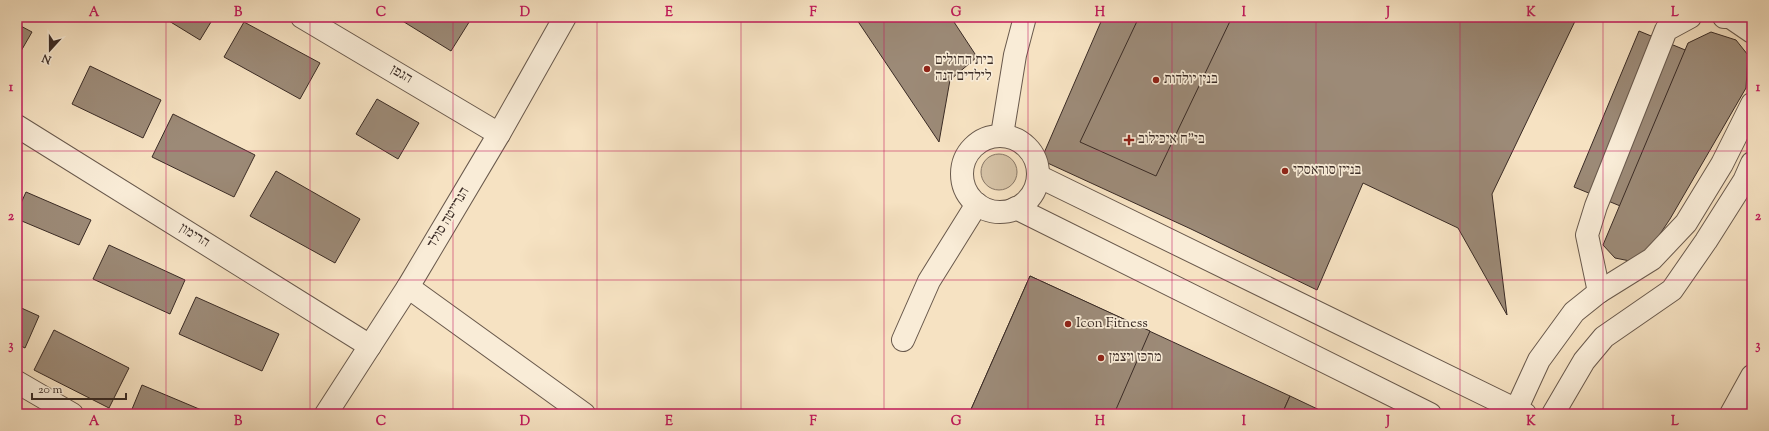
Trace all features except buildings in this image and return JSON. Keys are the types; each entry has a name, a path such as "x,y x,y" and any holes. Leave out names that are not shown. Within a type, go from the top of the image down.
{"street":[{"name":"הגפן","path":"302,17 499,134"},
{"name":"הנרייטה סולד","path":"326,414 408,287 499,134 565,17"},
{"path":"1002,135 1015,55 1025,17"},
{"path":"1599,292 1587,235 1596,206 1666,30 1690,17"},
{"path":"1724,17 1730,17 1752,32"},
{"path":"1038,176 1519,413 1540,360 1574,312 1599,292 1652,259 1686,223 1722,164 1752,104"},
{"name":"הרימון","path":"17,126 370,346"},
{"path":"1002,135 1013,138 1024,144 1032,153 1037,164 1038,176 1036,186 1031,196 1025,203 1006,212 996,212 977,204 968,196 963,185 961,172 963,160 969,150 978,142 989,136 1002,135"},
{"path":"1554,414 1566,389 1584,361 1604,337 1672,290 1706,241 1744,181 1752,163"},
{"path":"903,340 929,280 977,204"},
{"path":"1016,208 1430,414"},
{"path":"408,287 584,414"},
{"path":"1731,414 1752,376"},
{"path":"17,382 72,414"}],"shaded area":[{"path":"1003,154 1012,159 1016,165 1016,179 1012,185 1003,190 995,190 986,185 982,179 981,168 986,159 992,155"}],"place":[{"name":"בית החולים לילדים דנה","path":"927,69"},
{"name":"בנין יולדות","path":"1156,80"},
{"name":"בי\"ח איכילוב","path":"1129,140"},
{"name":"בניין סוראסקי","path":"1285,171"},
{"name":"Icon Fitness","path":"1068,324"},
{"name":"מרכז ויצמן","path":"1101,358"}]}
